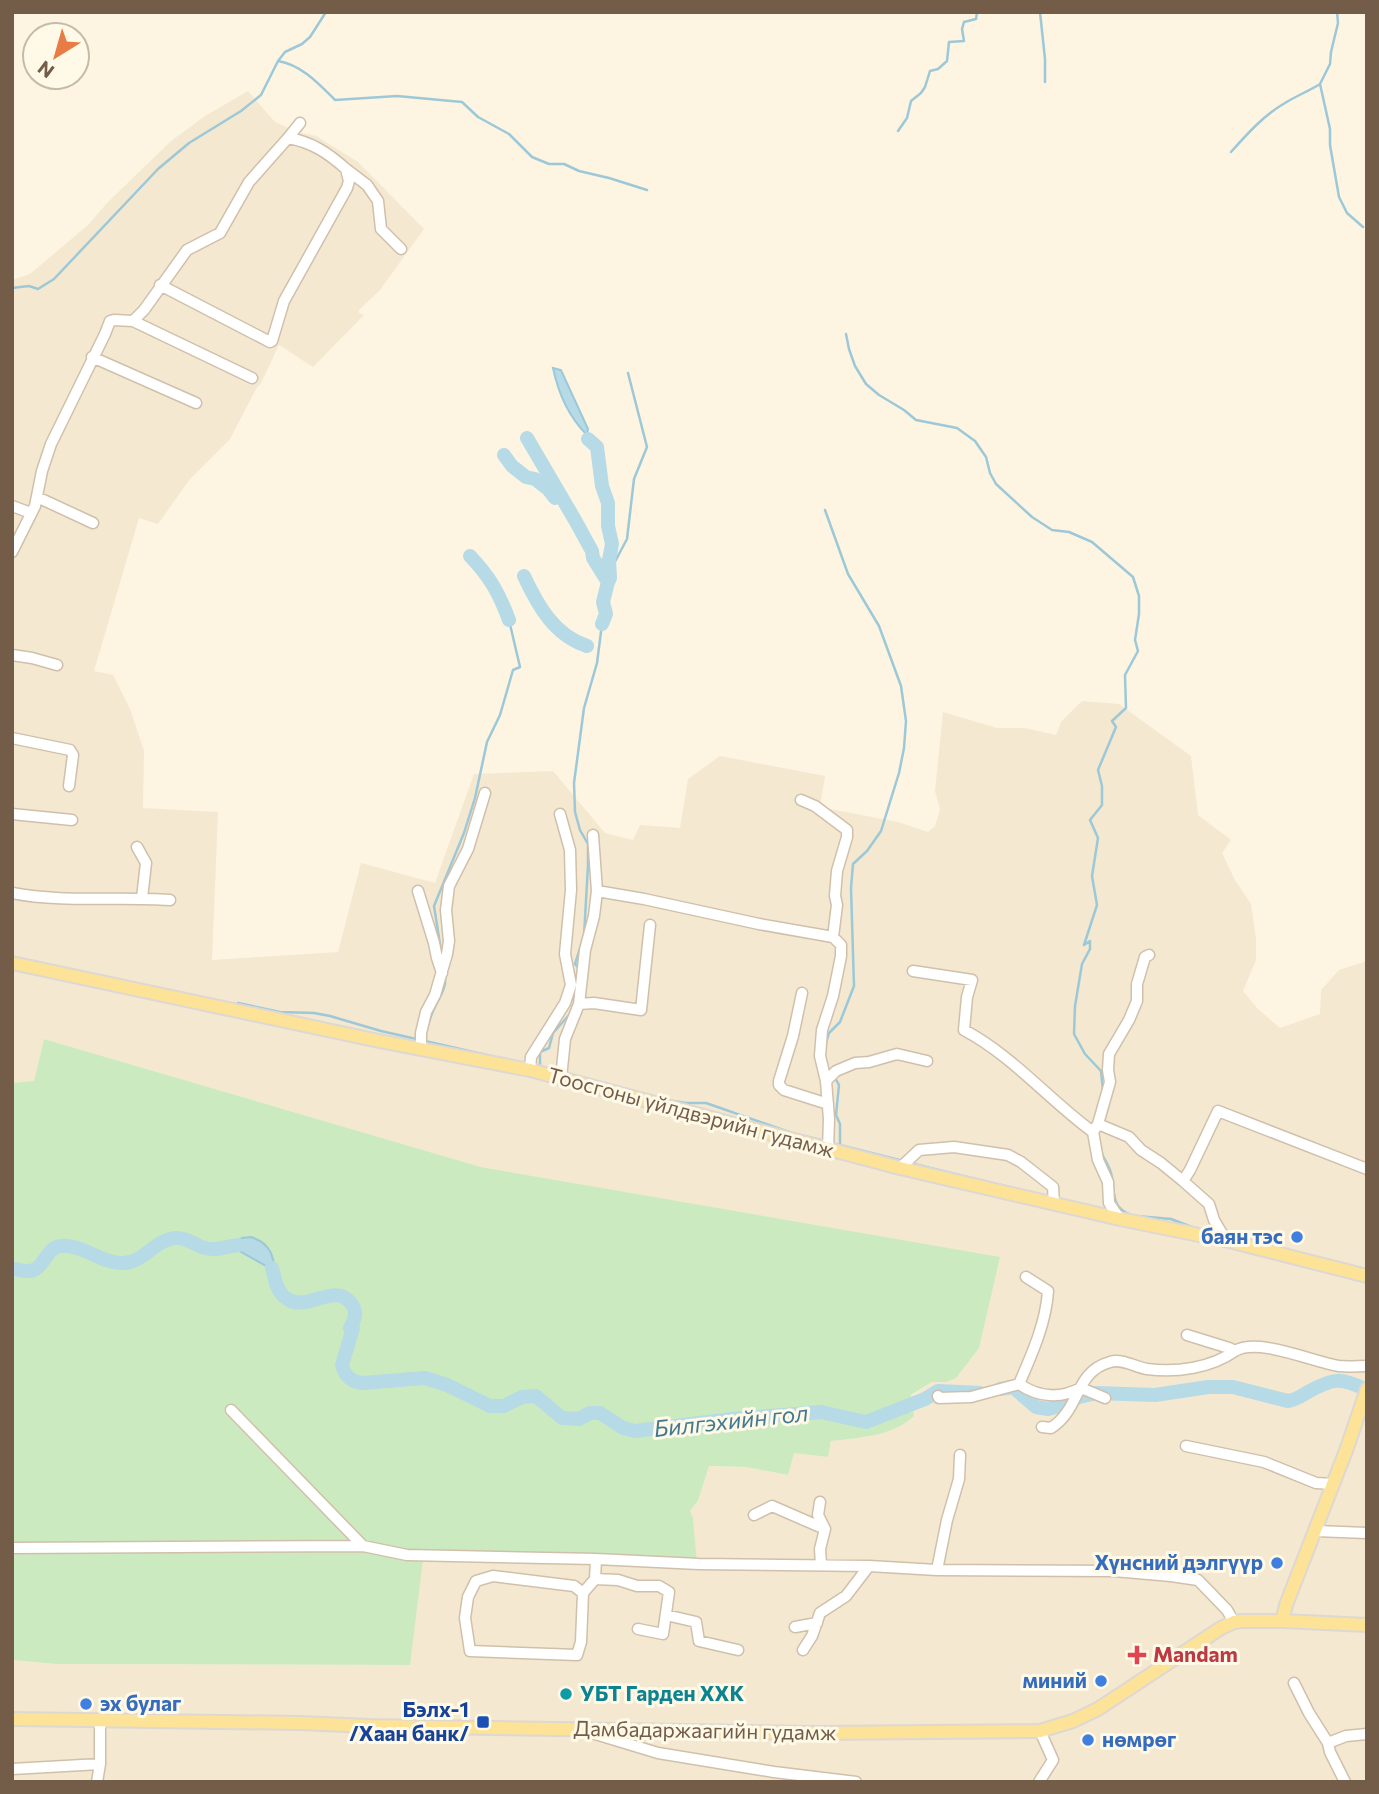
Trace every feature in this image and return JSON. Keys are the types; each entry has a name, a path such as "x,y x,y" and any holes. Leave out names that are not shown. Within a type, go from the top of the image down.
{"main road":[{"name":"Тоосгоны үйлдвэрийн гудамж","path":"12,963 530,1070 900,1168 1120,1219 1229,1241 1367,1276"},
{"path":"1282,1621 1367,1389"},
{"name":"Дамбадаржаагийн гудамж","path":"12,1719 817,1733 1040,1731 1073,1721 1098,1709 1220,1628 1234,1622 1367,1625"}],"street":[{"path":"133,321 187,250 220,233 249,182 300,123"},
{"path":"288,138 313,144 368,185 378,201 382,229 401,249"},
{"path":"160,285 231,323 272,341 284,301 345,192 348,181 346,169"},
{"path":"12,552 37,497 51,444 110,321 133,321 252,378"},
{"path":"93,357 196,403"},
{"path":"37,497 93,523"},
{"path":"12,506 31,513"},
{"path":"12,655 57,665"},
{"path":"12,738 70,750 73,755 69,786"},
{"path":"421,1048 426,1012 443,973 449,941 446,910 449,886 468,849 485,793"},
{"path":"801,800 816,806 847,830 848,837 837,871 833,937"},
{"path":"12,814 72,820"},
{"path":"530,1070 531,1057 565,1003 571,985 565,954 571,890 570,850 560,814"},
{"path":"561,1078 565,1039 579,1004 585,950 594,916 597,891 593,835"},
{"path":"137,847 146,863 142,898"},
{"path":"418,891 436,958 443,973"},
{"path":"597,891 760,925 833,937 839,942 841,948 822,1030 820,1056 828,1104 828,1149"},
{"path":"12,893 30,897 70,899 170,900"},
{"path":"579,1004 594,1003 640,1010 650,925"},
{"path":"1120,1219 1110,1203 1108,1182 1098,1160 1096,1128 1110,1082 1109,1054 1138,1001 1138,984 1145,957 1149,955"},
{"path":"913,971 972,980 964,1030 978,1037 1012,1063 1069,1114 1096,1128 1129,1137 1141,1150 1161,1163 1209,1204 1213,1220 1229,1241"},
{"path":"802,993 799,1014 779,1085 785,1090 828,1104"},
{"path":"826,1081 836,1071 856,1063 898,1054 927,1061"},
{"path":"1183,1181 1218,1111 1367,1169"},
{"path":"900,1168 919,1150 954,1147 1008,1155 1053,1187 1054,1204"},
{"path":"1019,1384 1038,1338 1047,1306 1048,1291 1026,1277"},
{"path":"1187,1335 1235,1351"},
{"path":"1042,1427 1051,1428 1061,1422 1084,1380 1095,1368 1112,1361 1147,1369 1195,1368 1216,1362 1241,1347 1258,1347 1340,1367 1367,1366"},
{"path":"938,1396 971,1397 1019,1384 1032,1392 1042,1394 1079,1391 1105,1398"},
{"path":"231,1410 363,1546"},
{"path":"1186,1446 1264,1462 1316,1483 1333,1484"},
{"path":"937,1570 959,1479 960,1455"},
{"path":"820,1502 818,1516 825,1529 820,1549 821,1565"},
{"path":"754,1515 772,1506 825,1529"},
{"path":"1316,1531 1367,1533"},
{"path":"12,1548 363,1546 407,1555 937,1570 1114,1571 1198,1580 1227,1610 1234,1622"},
{"path":"583,1593 574,1586 493,1576 476,1581 468,1597 465,1618 470,1651 577,1655 581,1642 583,1593 595,1579 596,1559"},
{"path":"803,1650 813,1636 820,1613 846,1596 869,1566"},
{"path":"595,1579 618,1580 637,1586 659,1586 669,1592 663,1634 638,1629"},
{"path":"666,1615 696,1622 699,1641 738,1650"},
{"path":"795,1627 817,1623"},
{"path":"1294,1683 1328,1743 1345,1782"},
{"path":"97,1782 100,1764 100,1720"},
{"path":"582,1730 658,1753 856,1782"},
{"path":"1040,1731 1053,1760 1042,1780"},
{"path":"1328,1743 1346,1736 1367,1734"},
{"path":"12,1769 100,1764"}],"shaded area":[{"path":"248,91 275,122 316,136 358,162 424,229 380,290 359,310 359,313 364,315 313,367 279,345 230,439 190,479 158,524 139,518 94,671 113,675 130,709 144,751 143,808 218,812 212,960 338,952 361,863 435,883 474,774 553,771 605,833 633,840 640,825 680,828 688,779 720,756 825,776 820,807 898,822 928,832 935,826 940,810 935,791 943,712 997,728 1025,728 1056,735 1061,722 1082,701 1119,704 1191,756 1198,815 1231,840 1222,853 1251,904 1256,939 1256,960 1243,991 1258,1009 1280,1028 1320,1014 1321,990 1339,970 1364,962 1367,955 1367,1782 12,1782 12,1660 55,1664 409,1665 423,1551 690,1511 698,1501 709,1466 746,1467 788,1475 793,1452 828,1457 831,1441 867,1437 911,1396 932,1382 946,1382 1000,1258 481,1167 44,1039 34,1081 12,1083 12,280 30,274 88,225 171,141 205,116"}],"green space":[{"path":"44,1039 481,1167 1000,1257 979,1348 956,1378 946,1382 932,1382 911,1395 914,1416 896,1428 875,1435 831,1441 828,1457 794,1453 788,1475 746,1467 709,1466 698,1501 690,1511 697,1566 424,1551 410,1665 55,1664 12,1660 12,1083 34,1081"}],"water":[{"path":"553,368 561,370 588,429 587,435 565,404"},
{"path":"242,1238 259,1240 269,1250 278,1285 276,1286 271,1271 266,1266 234,1248 222,1249"}],"waterway":[{"path":"12,288 29,286 38,289 54,279 158,169 189,143 241,111 261,95 285,52 310,37 326,12"},
{"path":"898,131 907,118 911,101 925,87 930,71 938,69 947,61 949,42 964,41 964,22 976,19 977,12"},
{"path":"1040,12 1045,82"},
{"path":"1337,12 1338,23 1330,64 1320,84 1330,129 1339,197 1347,213 1363,227"},
{"path":"278,61 302,71 335,100 397,96 462,102 478,117 509,134 532,157 647,190"},
{"path":"1231,152 1270,113 1320,84"},
{"path":"846,334 855,366 866,384 916,420 957,428 975,441 986,457 996,484 1032,517 1052,530 1069,532 1092,542 1133,577 1139,596 1135,640 1138,651 1125,675 1126,708 1112,721 1116,727 1098,770 1102,786 1102,805 1090,820 1098,838 1092,876 1097,905 1084,945 1090,941 1090,949 1082,964 1075,1006 1074,1034 1085,1054 1101,1071 1103,1091"},
{"path":"610,571 627,539 634,479 647,447 628,373"},
{"path":"527,438 608,582 603,602 606,614 602,624"},
{"path":"588,439 597,447 602,486 608,503 608,526 612,544 608,582"},
{"path":"504,455 512,466 526,477 535,479 555,498"},
{"path":"825,510 848,574 879,626 901,686 906,721 899,773 881,831 867,851 853,864 851,888 854,986 840,1022 829,1033 825,1046"},
{"path":"470,556 493,586 509,620"},
{"path":"524,576 541,608 556,627 565,635 587,646"},
{"path":"442,957 434,906 464,833 487,742 500,715 513,670 520,667 509,620"},
{"path":"580,969 575,964 584,936 588,844 580,830 575,812 574,783 584,708 597,663 602,624"},
{"path":"426,1032 444,989 445,974"},
{"path":"238,1003 280,1012 330,1016 381,1031 491,1056"},
{"path":"540,1067 540,1052 549,1048 553,1033 570,1014"},
{"path":"834,1076 839,1085 836,1115 840,1124 840,1144"},
{"path":"667,1100 706,1103 792,1133 825,1141"},
{"path":"832,1143 903,1161"},
{"path":"1101,1152 1111,1173 1116,1203 1131,1215"},
{"path":"910,1163 1029,1192"},
{"path":"1137,1216 1171,1219 1197,1229 1216,1231"},
{"path":"1226,1233 1255,1240"},
{"name":"Билгэхийн гол","path":"12,1269 34,1270 52,1249 61,1246 77,1248 123,1263 137,1259 170,1239 184,1239 212,1249 239,1245"},
{"name":"Билгэхийн гол","path":"272,1268 279,1290 289,1300 305,1302 337,1295 345,1297 351,1303 355,1316 342,1365 352,1380 362,1383 425,1378 447,1385 490,1406 504,1406 522,1397 536,1396 562,1418 579,1419 590,1413 600,1413 623,1428 635,1431 821,1412 866,1422 925,1399 938,1391 980,1393"},
{"name":"Билгэхийн гол","path":"1000,1389 1013,1387 1036,1407 1048,1409 1097,1393 1155,1395 1208,1387 1233,1387 1288,1401 1324,1384 1337,1381 1367,1390"}],"place":[{"name":"баян тэс","path":"1297,1237"},
{"name":"Хүнсний дэлгүүр","path":"1277,1563"},
{"name":"Mandam","path":"1137,1655"},
{"name":"миний","path":"1101,1681"},
{"name":"УБТ Гарден ХХК","path":"566,1694"},
{"name":"эх булаг","path":"86,1704"},
{"name":"Бэлх-1 /Хаан банк/","path":"483,1722"},
{"name":"нөмрөг","path":"1088,1740"}]}
